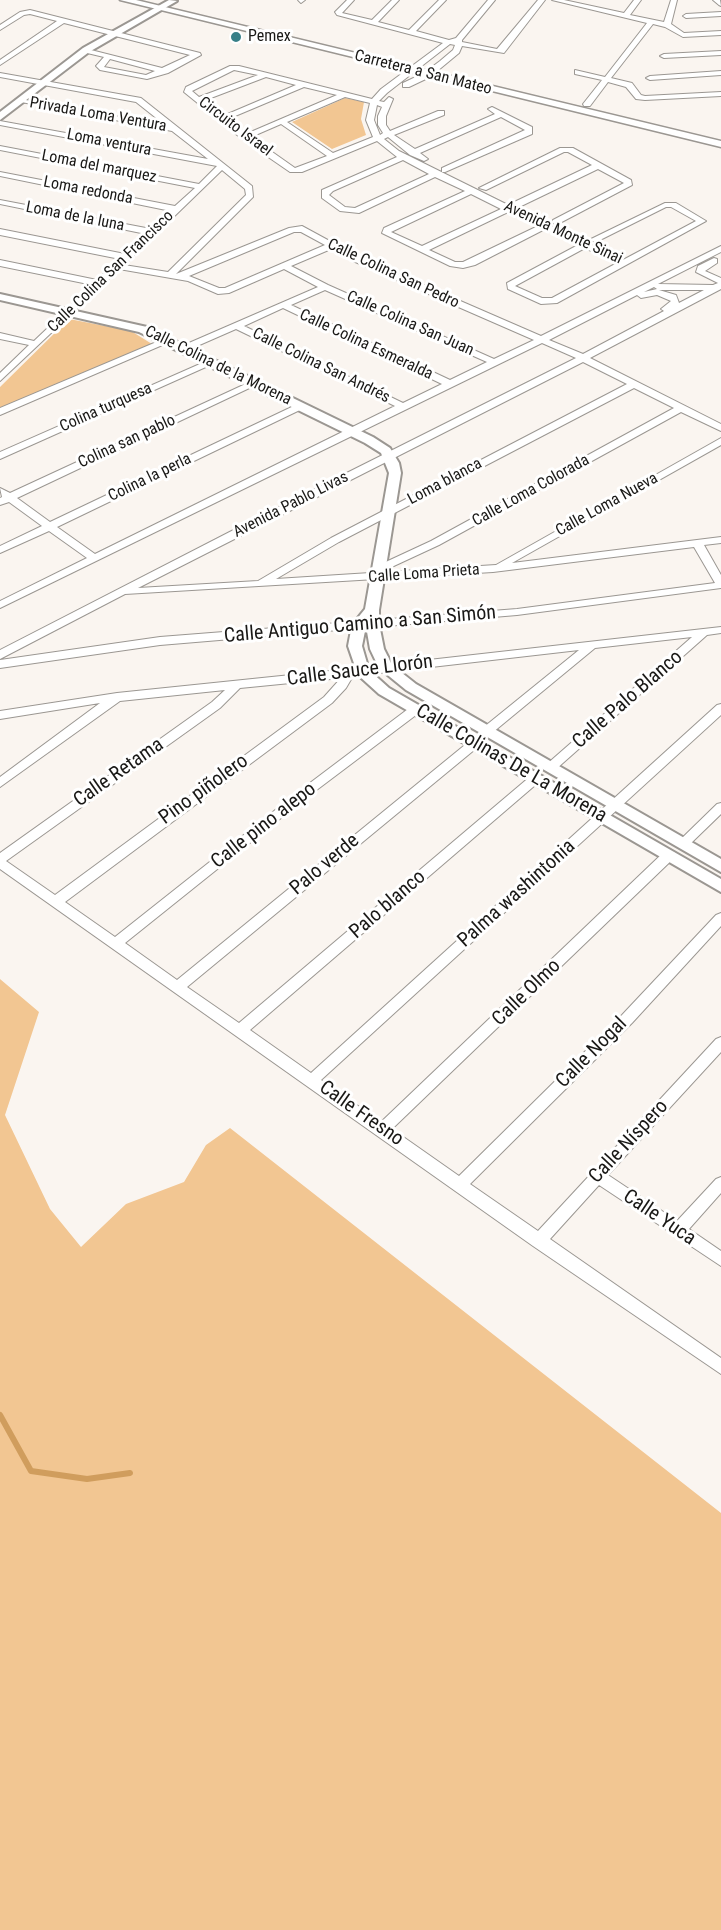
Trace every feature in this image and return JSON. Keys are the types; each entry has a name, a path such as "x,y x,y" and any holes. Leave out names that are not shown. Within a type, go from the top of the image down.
{"main road":[{"name":"Carretera a San Mateo","path":"125,0 162,3 333,42 587,104 721,140"},
{"name":"Carretera a San Mateo","path":"162,3 427,75 698,139 721,140"},
{"path":"561,106 569,104 582,107 587,104"}],"street":[{"path":"351,0 338,12 339,15 449,42 501,51 542,0"},
{"path":"373,23 396,0"},
{"path":"411,32 443,0"},
{"path":"387,133 382,125 385,105 393,94 437,68 492,0"},
{"path":"555,0 667,25 678,33 686,35 721,33"},
{"path":"586,8 592,0"},
{"path":"625,17 638,0"},
{"path":"667,25 674,0"},
{"path":"716,0 721,4"},
{"path":"62,56 102,30 162,3"},
{"path":"0,117 86,50 162,3"},
{"path":"0,28 22,13 30,12 196,54 196,57 147,77 100,68 110,56"},
{"path":"686,16 721,14"},
{"path":"0,63 62,21"},
{"path":"587,104 651,22"},
{"path":"376,137 370,120 374,102 384,91 449,42"},
{"path":"86,50 165,71"},
{"path":"664,56 721,53"},
{"name":"Circuito Israel","path":"385,105 233,68 189,89 188,92 245,137 293,170 299,170 376,137 441,113"},
{"path":"578,72 633,86 639,96 645,98 721,94"},
{"path":"15,91 37,73"},
{"path":"650,78 721,73"},
{"path":"0,75 134,98 251,190 250,195 174,276"},
{"path":"198,100 265,75"},
{"path":"222,119 304,84"},
{"path":"245,137 343,95"},
{"name":"Privada Loma Ventura","path":"20,101 176,129"},
{"path":"445,170 530,132 529,129 492,109"},
{"path":"412,153 501,114"},
{"path":"283,122 332,156"},
{"name":"Loma ventura","path":"0,123 220,165"},
{"name":"Avenida Monte Sinai","path":"387,133 412,153 445,170 634,259"},
{"name":"Avenida Monte Sinai","path":"376,137 403,157 435,174 625,264 634,259"},
{"name":"Loma del marquez","path":"0,148 198,186"},
{"path":"483,188 563,150 570,150 625,180 628,185 556,222"},
{"path":"403,157 330,189 325,192 325,196 343,209 356,211 435,174"},
{"name":"Calle Colina San Francisco","path":"2,375 36,345 220,165"},
{"path":"421,250 597,166"},
{"name":"Loma redonda","path":"0,174 176,208"},
{"path":"471,190 386,232 388,235 453,264 468,265 545,226"},
{"name":"Loma de la luna","path":"0,202 151,232"},
{"path":"593,240 665,205 673,205 702,221 634,259"},
{"name":"Calle Colina San Pedro","path":"174,276 292,230 305,231 330,246 583,358 721,428"},
{"path":"0,232 125,256"},
{"path":"585,245 514,281 511,287 541,300 554,301 625,264"},
{"path":"116,266 197,280 223,291 286,267 330,246"},
{"path":"610,306 721,249"},
{"path":"719,284 700,272 701,268 721,257"},
{"path":"0,263 97,283"},
{"path":"693,263 697,292"},
{"name":"Calle Colina San Juan","path":"286,267 325,287 494,362"},
{"path":"610,306 621,306 652,292 673,297 676,302 654,315 656,320 697,292 719,284"},
{"name":"Calle Colina San Juan","path":"185,348 325,287"},
{"path":"646,287 697,292"},
{"name":"Calle Colina de la Morena","path":"0,297 143,329 351,431 379,446 390,456"},
{"name":"Calle Colina Esmeralda","path":"283,305 450,384"},
{"name":"Avenida Pablo Livas","path":"0,605 610,306"},
{"name":"Avenida Pablo Livas","path":"0,655 656,320"},
{"name":"Calle Colina San Andrés","path":"237,326 404,407"},
{"path":"0,336 36,345"},
{"path":"0,412 169,340"},
{"name":"Colina turquesa","path":"0,456 212,362"},
{"name":"Colina san pablo","path":"5,500 255,383"},
{"name":"Loma blanca","path":"259,585 389,512 634,384"},
{"name":"Colina la perla","path":"0,550 301,406"},
{"name":"Calle Loma Colorada","path":"378,573 681,408"},
{"name":"Calle Loma Nueva","path":"493,569 721,441"},
{"path":"356,673 355,646 368,620 389,512 395,473 390,456"},
{"path":"0,491 5,500 49,526 94,558"},
{"name":"Calle Loma Prieta","path":"125,592 259,585 378,573 493,569 721,540"},
{"path":"697,543 721,585"},
{"name":"Calle Antiguo Camino a San Simón","path":"0,664 160,641 368,620 528,611 721,585"},
{"path":"368,620 376,649 386,668"},
{"name":"Calle Sauce Llorón","path":"0,715 118,697 356,673 721,630"},
{"name":"Calle Palo Blanco","path":"551,767 704,632"},
{"path":"488,730 591,646"},
{"name":"Calle Colinas De La Morena","path":"386,668 411,687 721,866"},
{"name":"Calle Colinas De La Morena","path":"356,673 721,886"},
{"name":"Pino piñolero","path":"55,902 328,700 356,673"},
{"name":"Calle Retama","path":"0,859 216,705 236,685"},
{"path":"0,783 118,697"},
{"name":"Palma washintonia","path":"312,1080 721,708"},
{"name":"Calle pino alepo","path":"114,945 302,795 416,709"},
{"name":"Palo verde","path":"176,988 475,743"},
{"name":"Palo blanco","path":"239,1030 536,778"},
{"path":"683,844 721,807"},
{"name":"Calle Olmo","path":"383,1129 669,855"},
{"name":"Calle Fresno","path":"0,863 114,945 383,1129 538,1241 721,1367"},
{"name":"Calle Nogal","path":"460,1184 627,1019 721,918"},
{"name":"Calle Níspero","path":"538,1241 721,1043"},
{"name":"Calle Yuca","path":"597,1176 721,1259"},
{"path":"678,1231 721,1183"}],"shaded area":[{"path":"345,98 364,102 361,119 366,135 332,149 292,122"},
{"path":"69,319 131,331 152,344 0,408 0,387"},
{"path":"0,979 39,1012 5,1115 50,1209 81,1247 126,1204 184,1182 206,1145 230,1128 721,1513 721,1930 0,1930"}],"waterway":[{"path":"0,1415 31,1471 87,1479 130,1473"}],"place":[{"name":"Pemex","path":"236,37"}]}
